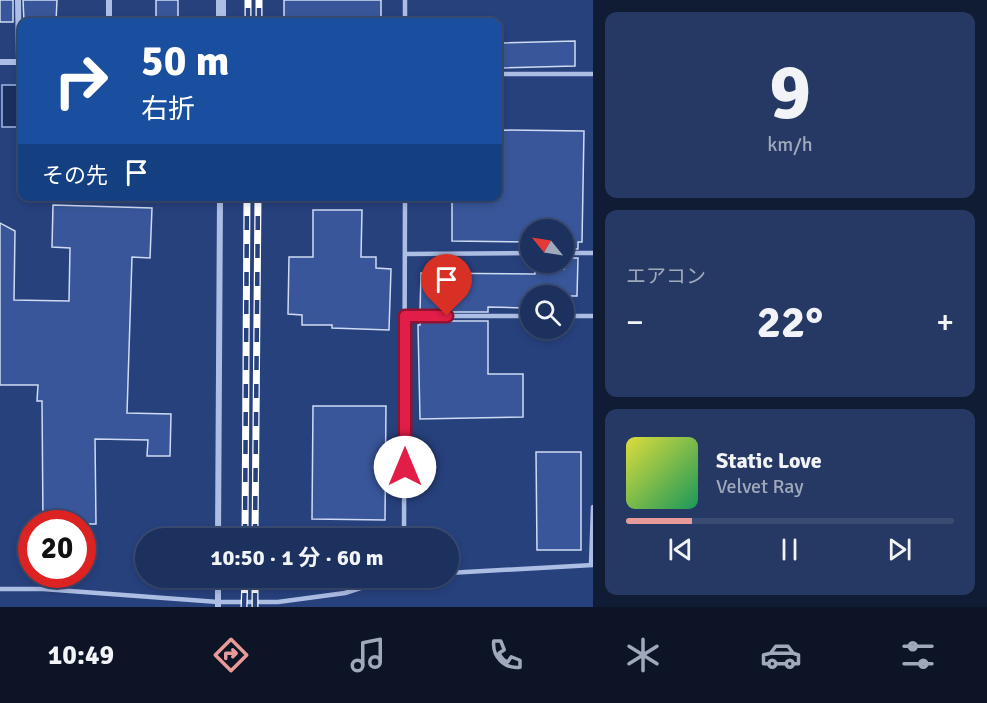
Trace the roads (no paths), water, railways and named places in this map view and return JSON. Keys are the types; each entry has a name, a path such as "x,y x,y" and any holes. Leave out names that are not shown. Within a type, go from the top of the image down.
{"street":[{"path":"18,0 19,18"},
{"path":"109,0 109,18"},
{"path":"221,0 221,18"},
{"path":"0,62 18,62"},
{"path":"218,528 220,201"},
{"path":"218,588 218,604"}],"lane":[{"path":"405,0 405,18"},
{"path":"502,74 592,74"},
{"path":"404,528 405,201"},
{"path":"405,254 520,253"},
{"path":"574,253 592,253"},
{"path":"405,316 520,316"},
{"path":"574,316 592,316"},
{"path":"459,572 592,565 592,507"},
{"path":"0,589 43,589 218,604 278,602 345,593 360,588"}],"water":[{"path":"2,85 18,85 18,127 2,127"}],"railway":[{"path":"248,0 248,18"},
{"path":"259,0 259,18"},
{"path":"245,528 247,201"},
{"path":"255,528 258,201"},
{"path":"244,607 245,588"},
{"path":"255,588 255,607"}]}
